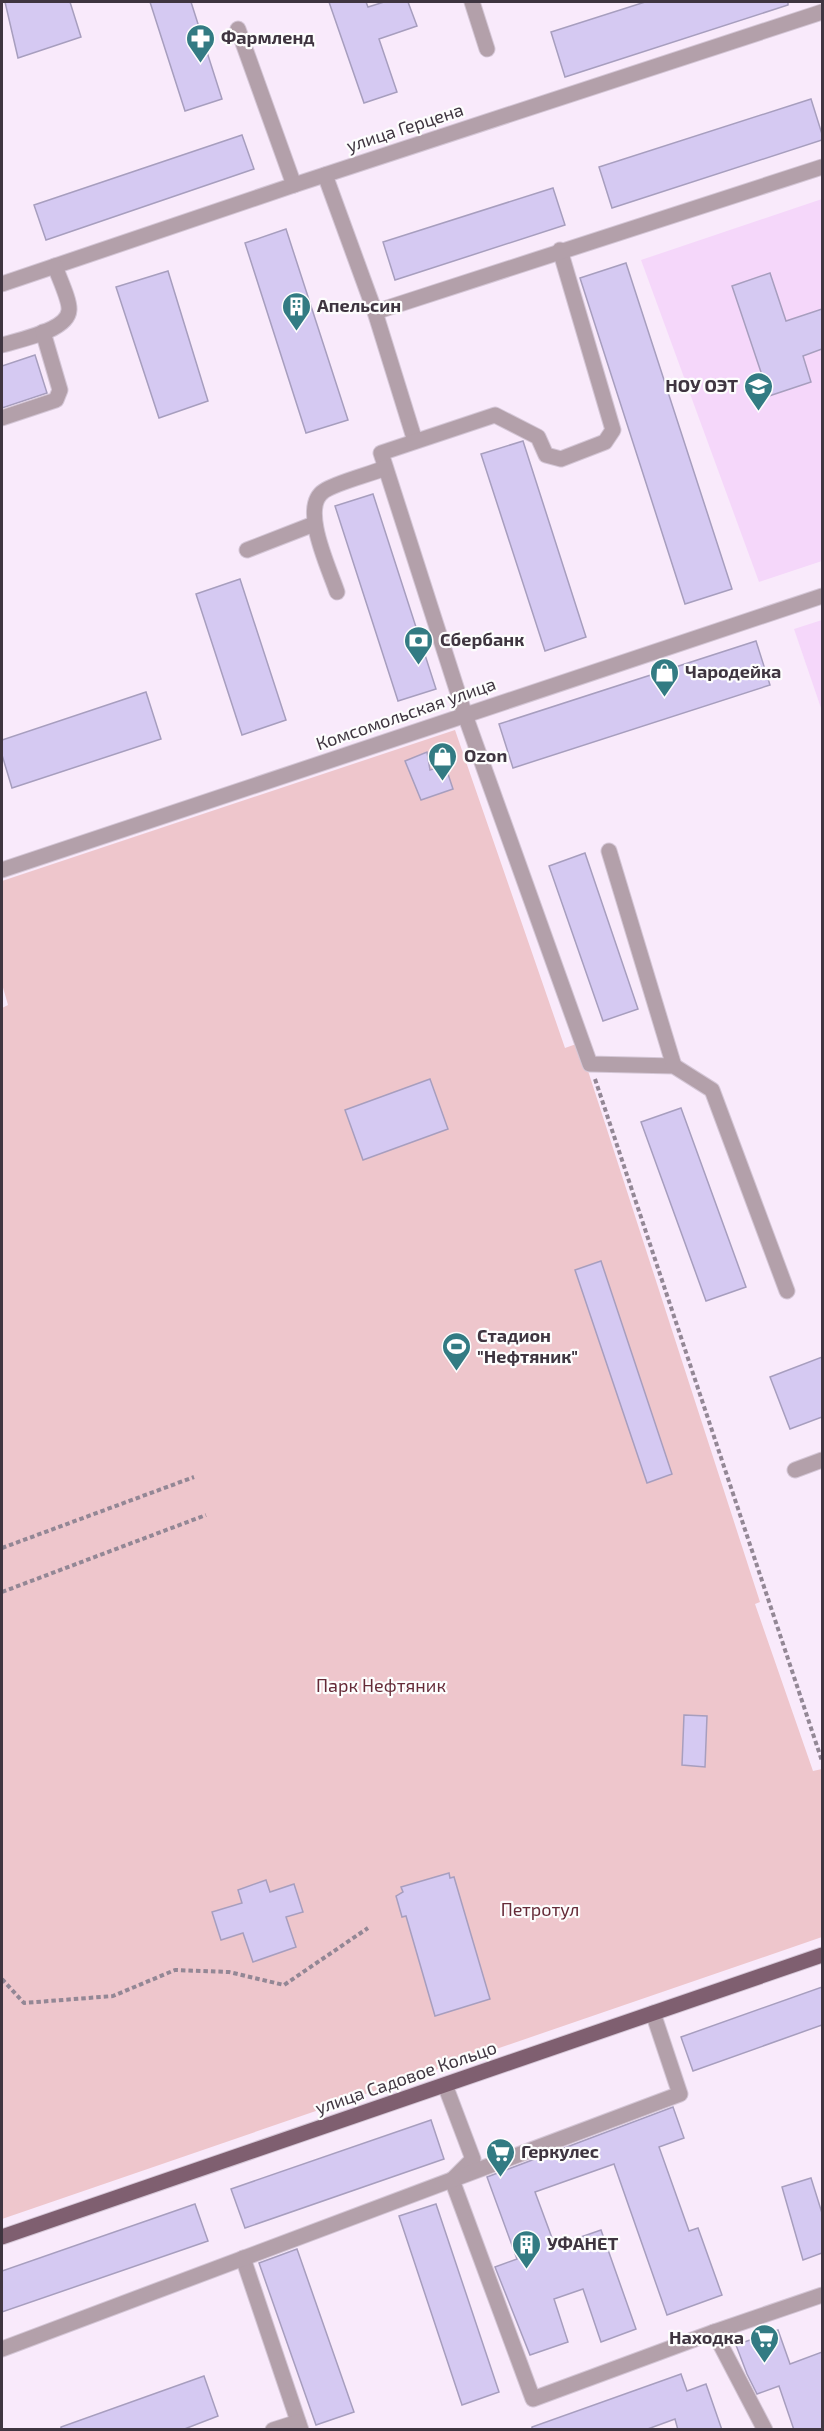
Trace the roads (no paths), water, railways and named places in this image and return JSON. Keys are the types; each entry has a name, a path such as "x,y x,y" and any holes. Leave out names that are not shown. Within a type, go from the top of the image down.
{"main road":[{"name":"улица Садовое Кольцо","path":"2,2237 822,1955"}],"street":[{"path":"472,2 487,49"},
{"name":"улица Герцена","path":"2,284 294,184 822,12"},
{"path":"238,29 294,184"},
{"path":"375,312 560,250 822,167"},
{"path":"325,175 375,312 415,441"},
{"path":"560,250 613,430 605,442 561,459 546,455 538,437 495,415 381,453 465,715 590,1064 675,1066 712,1090 787,1291"},
{"path":"2,345 55,329 65,320 69,310 55,266"},
{"path":"2,418 56,400 60,390 43,332"},
{"path":"338,592 314,524 313,505 322,491 386,468"},
{"path":"247,550 314,524"},
{"name":"Комсомольская улица","path":"2,870 822,596"},
{"path":"609,851 675,1066"},
{"path":"795,1470 822,1460"},
{"path":"2,2349 680,2094 653,2013"},
{"path":"445,2085 473,2158 452,2180"},
{"path":"452,2180 533,2399 822,2295"},
{"path":"243,2258 300,2426 273,2430"},
{"path":"714,2332 765,2430"}],"place":[{"name":"Фармленд","path":"200,64"},
{"name":"Апельсин","path":"296,332"},
{"name":"НОУ ОЭТ","path":"759,412"},
{"name":"Сбербанк","path":"419,666"},
{"name":"Чародейка","path":"664,698"},
{"name":"Ozon","path":"443,782"},
{"name":"Стадион \"Нефтяник\"","path":"456,1372"},
{"name":"Геркулес","path":"500,2178"},
{"name":"УФАНЕТ","path":"526,2270"},
{"name":"Находка","path":"765,2364"}],"park label":[{"name":"Парк Нефтяник","path":"381,1686"},
{"name":"Петротул","path":"540,1910"}]}
